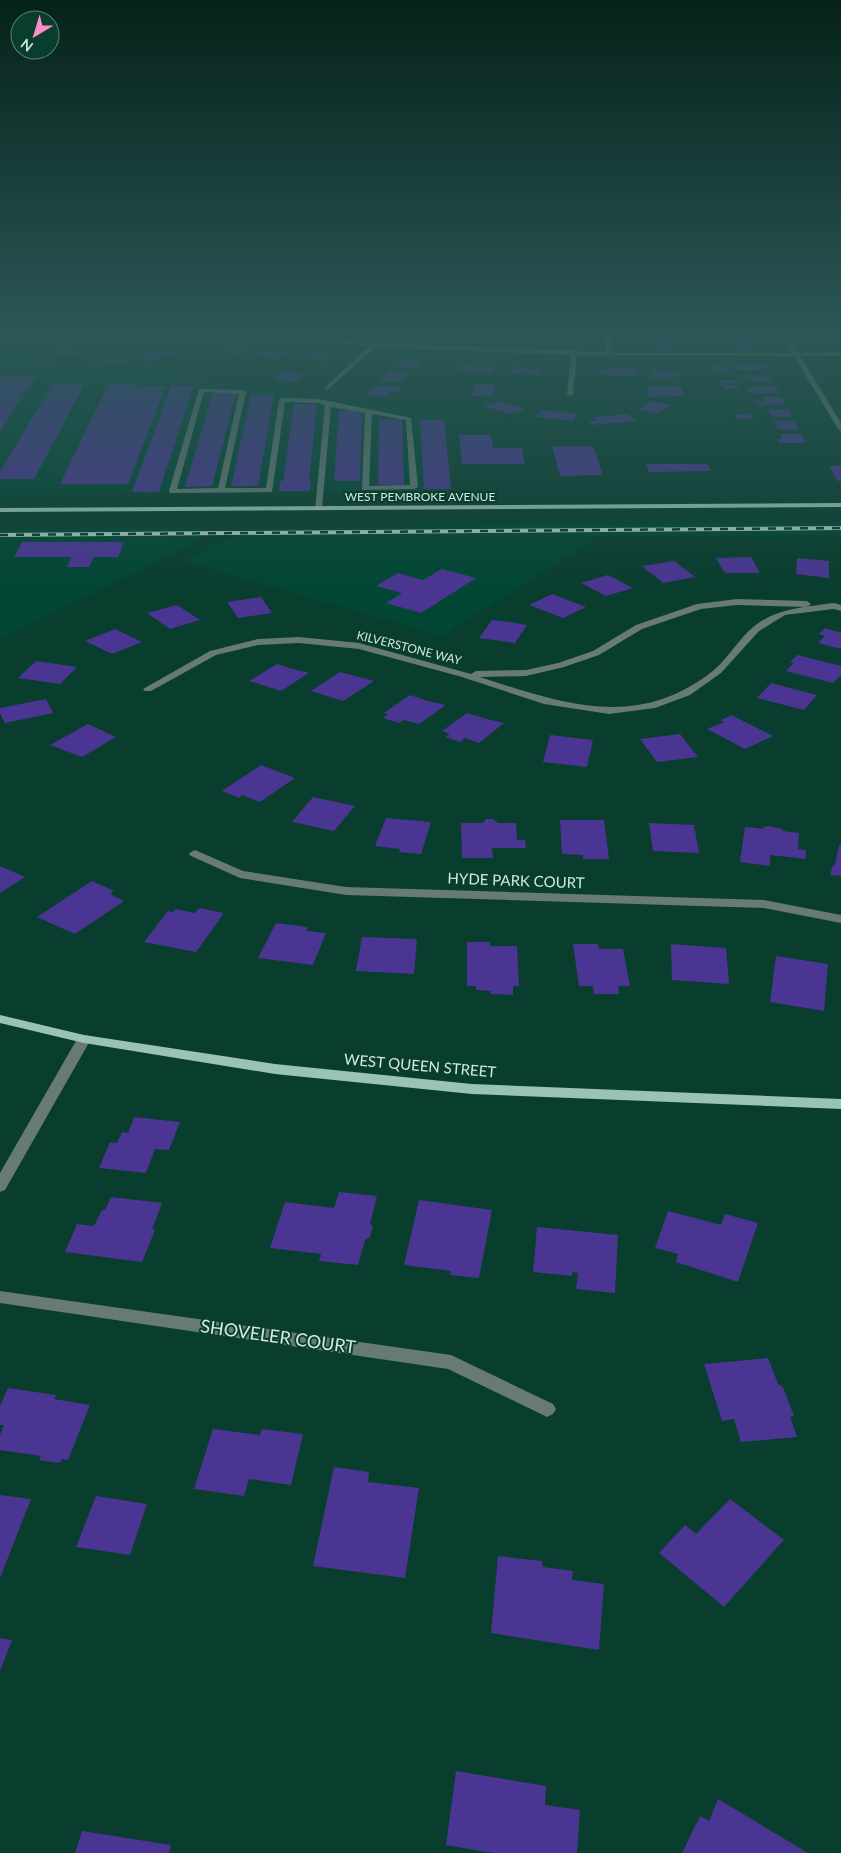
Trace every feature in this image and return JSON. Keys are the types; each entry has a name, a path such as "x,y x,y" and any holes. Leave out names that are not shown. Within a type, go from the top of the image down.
{"main road":[{"name":"WEST PEMBROKE AVENUE","path":"0,510 841,505"},
{"name":"WEST QUEEN STREET","path":"0,1019 84,1039 275,1069 472,1088 841,1104"}],"street":[{"path":"192,418 173,491 269,490 279,418"},
{"path":"221,490 238,418"},
{"path":"318,508 327,418"},
{"path":"368,418 365,488 414,487 409,419 407,418"},
{"name":"KILVERSTONE WAY","path":"465,675 526,673 562,665 596,653 640,627 700,606 737,602 770,602 838,607"},
{"name":"KILVERSTONE WAY","path":"148,689 214,653 258,642 291,641 359,646 465,675 548,702 609,711 655,705 686,693 718,671 756,630 783,613 838,607"},
{"name":"HYDE PARK COURT","path":"195,854 240,874 346,891 764,904 841,919"},
{"path":"0,1186 84,1039"},
{"name":"SHOVELER COURT","path":"0,1297 451,1362 547,1409"}],"shaded area":[{"path":"0,418 446,418 452,492 0,495"},
{"path":"841,522 841,535 237,539 240,527"},
{"path":"202,527 200,540 166,540 200,541 0,639 0,529"},
{"path":"597,538 442,636 183,561 225,540"}],"building":[{"path":"0,418 9,418 0,432"},
{"path":"32,418 66,418 34,479 0,479 0,472"},
{"path":"92,418 153,418 128,484 60,484"},
{"path":"159,418 183,418 159,492 132,492"},
{"path":"205,418 229,418 212,486 185,487"},
{"path":"246,418 270,418 258,486 231,486"},
{"path":"292,418 315,418 309,481 311,481 310,491 279,491 280,481 283,481"},
{"path":"338,418 362,418 360,481 334,481"},
{"path":"550,418 575,418 573,421"},
{"path":"594,418 633,418 636,421 592,425 589,421 597,421"},
{"path":"379,419 402,419 404,485 378,485"},
{"path":"420,420 444,420 451,489 424,489"},
{"path":"774,421 795,421 799,430 778,429"},
{"path":"780,434 801,434 806,443 779,443 777,439 782,439"},
{"path":"459,435 491,435 493,448 522,448 525,464 462,464"},
{"path":"552,446 593,446 603,475 560,476"},
{"path":"646,464 707,464 711,471 649,472"},
{"path":"829,466 841,466 841,481 838,481"},
{"path":"22,542 124,542 118,557 94,557 89,567 67,567 72,557 14,557"},
{"path":"751,557 760,573 725,573 716,558"},
{"path":"797,558 829,561 829,578 796,574"},
{"path":"674,561 695,577 663,583 642,566"},
{"path":"442,569 476,578 421,613 386,603 402,593 376,586 398,573 423,580"},
{"path":"608,575 633,588 606,596 581,583"},
{"path":"552,594 586,607 563,618 529,605"},
{"path":"261,597 272,613 238,618 227,602"},
{"path":"177,605 200,620 170,629 147,613"},
{"path":"492,620 527,625 515,643 479,638"},
{"path":"825,628 841,633 841,649 818,643 825,636 819,634"},
{"path":"115,629 142,642 112,654 85,641"},
{"path":"797,655 841,666 841,675 833,683 786,671 794,663 790,662"},
{"path":"36,661 77,667 60,684 18,678"},
{"path":"277,664 309,673 281,691 249,681"},
{"path":"340,672 374,681 343,701 311,691"},
{"path":"771,683 817,695 804,710 757,698"},
{"path":"410,695 446,705 419,724 404,720 399,723 383,718 388,714 384,713"},
{"path":"46,699 53,713 5,723 0,713 0,708"},
{"path":"467,713 504,723 479,743 465,738 460,742 445,737 450,734 442,731"},
{"path":"732,715 773,736 745,749 707,729 724,722 721,720"},
{"path":"88,724 116,737 82,757 50,745"},
{"path":"680,734 698,757 657,762 640,739"},
{"path":"550,735 593,740 587,767 543,762"},
{"path":"261,765 295,778 260,802 242,795 239,798 222,791"},
{"path":"313,797 355,806 334,831 292,822"},
{"path":"386,818 431,822 421,854 399,852 400,849 375,846"},
{"path":"486,819 493,819 498,823 516,823 517,840 525,840 526,848 492,848 493,858 462,858 461,823 483,823"},
{"path":"560,820 604,820 609,859 583,859 583,855 562,854"},
{"path":"649,823 694,825 699,853 653,851"},
{"path":"769,826 783,829 782,831 799,833 798,849 806,850 806,859 770,855 770,866 740,862 745,827 764,829 763,827"},
{"path":"839,845 841,845 841,876 830,875 833,865 835,865"},
{"path":"0,866 25,877 0,893"},
{"path":"92,881 114,891 110,894 124,901 75,934 37,917"},
{"path":"199,908 224,913 196,952 144,942 168,911 173,912 175,909 195,913"},
{"path":"276,923 308,927 307,931 326,933 313,965 258,958"},
{"path":"362,937 417,939 414,974 356,971"},
{"path":"467,942 490,942 490,946 517,946 519,986 513,986 513,995 490,994 491,991 476,990 476,986 467,986"},
{"path":"573,944 598,944 599,949 623,949 630,986 618,986 619,994 594,994 593,986 579,986"},
{"path":"671,944 726,948 729,984 672,980"},
{"path":"776,956 828,964 824,1011 770,1002"},
{"path":"134,1117 180,1122 169,1150 155,1149 146,1173 99,1168 110,1142 117,1143 122,1132 128,1133"},
{"path":"339,1192 377,1196 370,1224 373,1226 370,1237 365,1240 358,1265 319,1261 321,1254 270,1248 285,1202 334,1208"},
{"path":"111,1197 162,1203 152,1229 155,1230 142,1262 65,1252 77,1224 94,1226"},
{"path":"419,1200 492,1210 479,1278 450,1275 451,1271 404,1265"},
{"path":"668,1211 721,1225 725,1214 758,1223 738,1282 676,1262 678,1254 655,1248"},
{"path":"537,1227 618,1235 615,1293 576,1289 578,1273 572,1272 572,1276 533,1272"},
{"path":"768,1358 778,1384 783,1387 794,1416 790,1417 797,1437 741,1442 734,1419 722,1421 704,1364"},
{"path":"8,1388 56,1395 54,1399 90,1405 68,1460 62,1459 60,1463 39,1460 41,1456 0,1450 0,1435 4,1425 0,1425 0,1406"},
{"path":"213,1429 260,1435 262,1429 303,1434 291,1485 249,1479 244,1496 194,1489"},
{"path":"334,1467 369,1472 368,1482 419,1488 405,1578 313,1566"},
{"path":"0,1495 31,1499 0,1578"},
{"path":"96,1496 147,1504 130,1555 76,1547"},
{"path":"730,1499 784,1540 724,1607 659,1553 685,1525 696,1534"},
{"path":"498,1556 542,1561 543,1567 573,1571 572,1580 604,1584 599,1650 491,1633"},
{"path":"0,1638 12,1640 0,1671"},
{"path":"456,1771 546,1786 545,1805 580,1810 577,1853 493,1853 446,1845"},
{"path":"718,1799 808,1853 682,1853 700,1816 709,1821"},
{"path":"82,1831 171,1845 169,1853 75,1853"}],"railway":[{"path":"0,535 841,528"}]}
